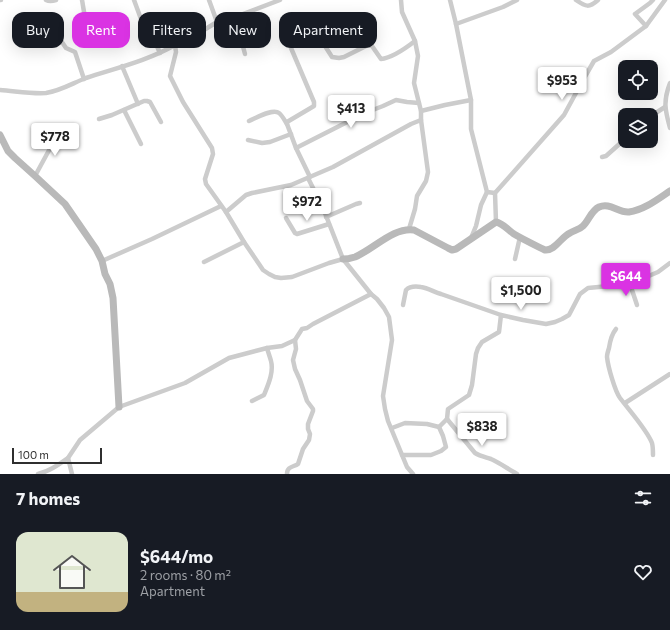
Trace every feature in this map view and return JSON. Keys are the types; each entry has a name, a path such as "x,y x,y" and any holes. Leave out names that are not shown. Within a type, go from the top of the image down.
{"street":[{"path":"46,0 56,0"},
{"path":"82,0 85,12"},
{"path":"134,0 141,19 148,26 160,53"},
{"path":"209,0 214,14"},
{"path":"248,12 280,0"},
{"path":"401,0 402,12 415,41 418,56 414,83 421,111 428,172 428,177 417,196 409,229"},
{"path":"450,0 471,100 471,128 487,192 481,204 476,226 471,238"},
{"path":"456,24 503,7 516,0"},
{"path":"576,0 589,6 593,5 598,0"},
{"path":"646,26 635,14 653,0"},
{"path":"496,222 495,193 564,115 582,80 594,61 611,52 646,26 665,0"},
{"path":"287,124 314,106 314,102 291,48 292,45 302,37 315,30 319,34 332,57 339,58 344,58 368,45 372,46 380,59 384,59 405,49 415,41"},
{"path":"64,45 66,48 75,52 84,79"},
{"path":"0,90 46,93 160,53 169,48"},
{"path":"175,48 176,52 170,76 183,102 212,148 213,154 205,179 206,184 226,212 263,270 275,277 292,277 329,263 355,257 396,232 409,229 414,230 452,250 456,249 496,222"},
{"path":"243,48 245,54"},
{"path":"122,66 138,104"},
{"path":"670,83 665,97 665,107 670,128"},
{"path":"296,148 365,113 396,100 419,103"},
{"path":"421,111 471,100"},
{"path":"99,119 147,101 150,102 161,122"},
{"path":"658,112 665,107"},
{"path":"124,110 140,144"},
{"path":"249,121 269,112 274,111 280,113 287,124 343,259 371,294 377,299 389,317 392,340 383,396 387,415 402,455 407,467 413,474"},
{"path":"226,212 246,195 291,185 350,159 411,124 421,120"},
{"path":"35,176 60,130"},
{"path":"248,140 262,143 270,142 291,134"},
{"path":"0,135 8,151 68,208 96,249 102,261 113,298 119,407"},
{"path":"602,157 606,156 618,145"},
{"path":"496,222 500,223 520,237 545,250 549,250 570,232 579,229 584,225 592,212 598,207 604,205 612,206 628,212 646,206 670,191"},
{"path":"487,192 495,193"},
{"path":"326,217 360,203"},
{"path":"102,261 221,206"},
{"path":"286,218 297,234 329,224"},
{"path":"515,258 520,237"},
{"path":"204,262 244,242"},
{"path":"403,305 406,290 409,287 422,287 501,315 546,324 562,319 569,314 580,294 588,288 630,284 658,272 670,263"},
{"path":"630,284 637,305"},
{"path":"38,474 46,472 68,458 80,440 119,407 185,384 229,358 267,348 282,346 295,340 302,329 307,328 371,294"},
{"path":"439,427 447,419 448,409 469,395 478,348 482,342 499,332 501,315"},
{"path":"616,329 612,333 607,358 615,387 620,397 646,432 652,444 653,456"},
{"path":"287,474 288,469 298,464 303,449 309,440 310,434 308,426 313,411 312,407 307,401 302,384 295,369 293,360 296,349 295,340"},
{"path":"252,401 264,396 271,374 272,362 267,348"},
{"path":"625,403 670,374"},
{"path":"447,419 475,453 507,467 517,474"},
{"path":"392,428 405,423 427,424 439,427"},
{"path":"402,455 432,455 441,451 446,447 439,427"},
{"path":"68,458 72,474"}]}
